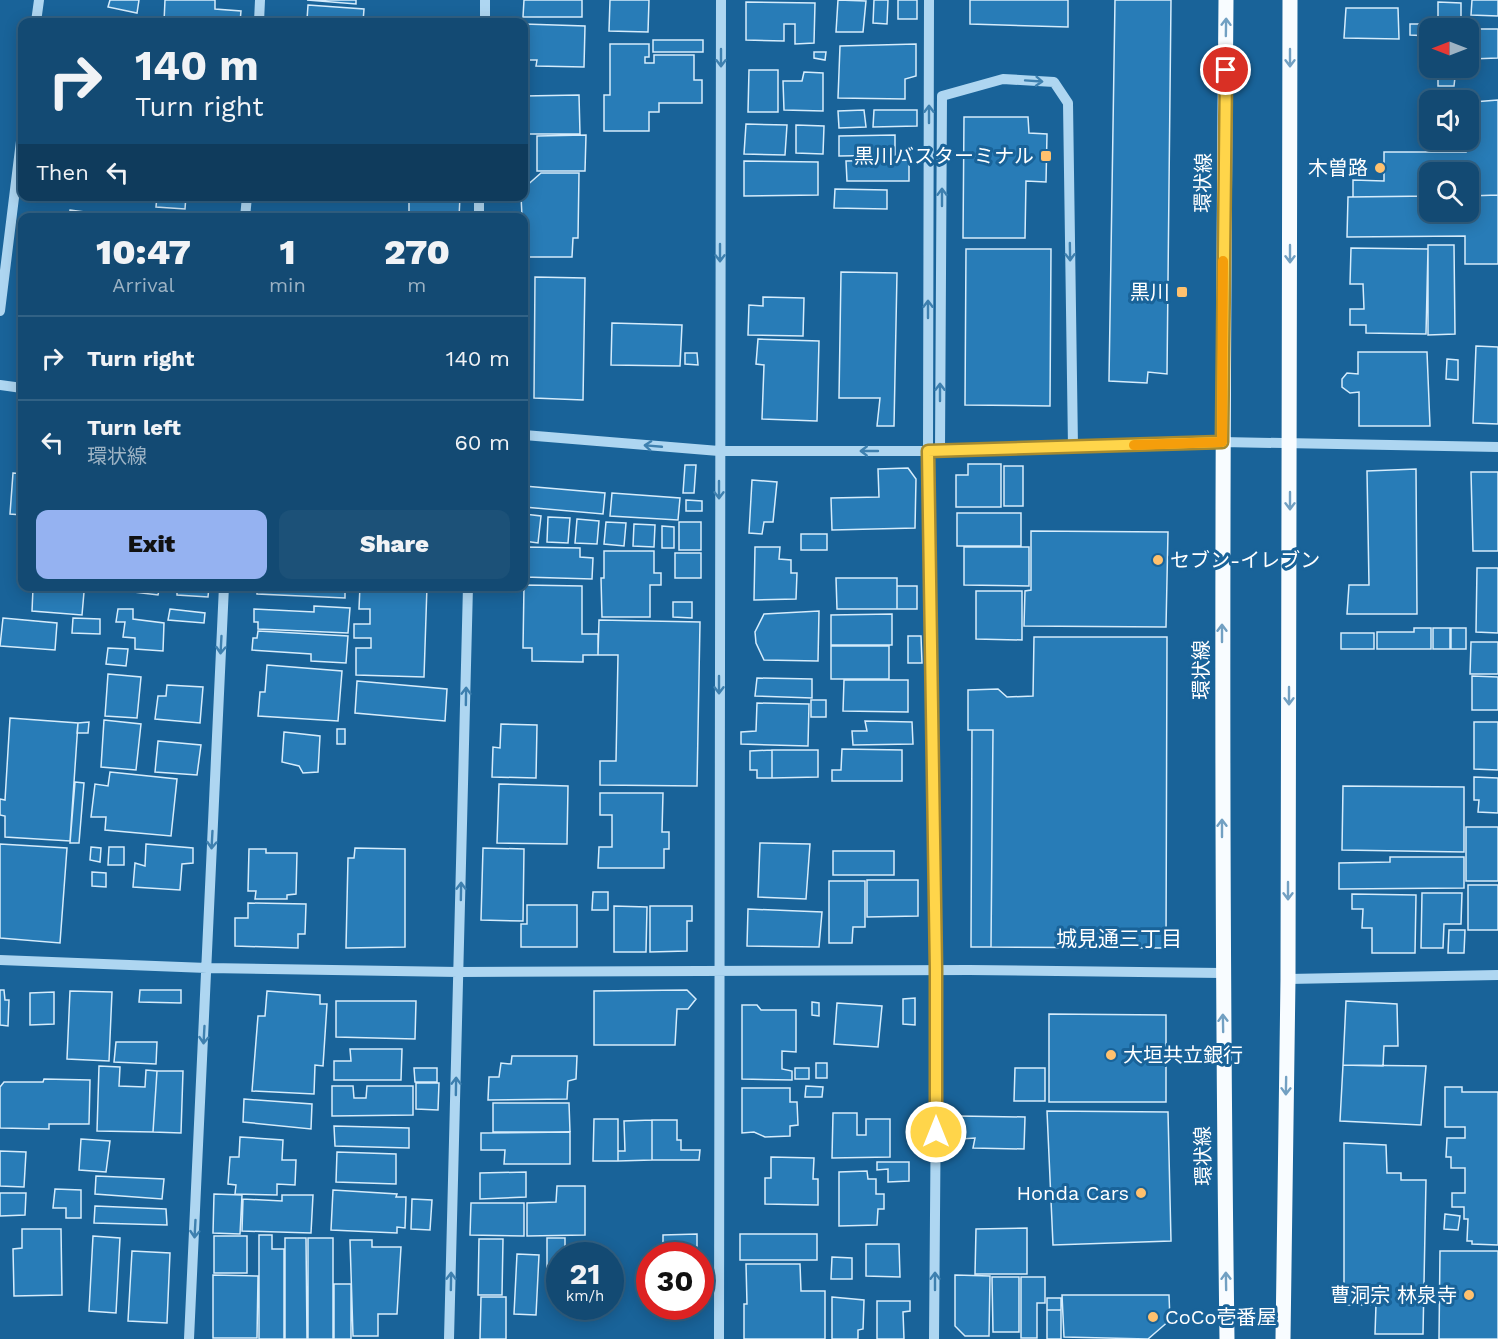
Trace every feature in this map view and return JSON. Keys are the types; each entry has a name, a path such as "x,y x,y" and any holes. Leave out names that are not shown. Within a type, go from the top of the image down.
{"main road":[{"name":"環状線","path":"1226,0 1222,442 1222,973 1227,1339"},
{"path":"1283,1339 1288,979 1290,0"}],"street":[{"path":"37,18 39,0"},
{"path":"259,18 260,0"},
{"path":"485,18 486,0"},
{"path":"719,1339 718,452 721,0"},
{"path":"929,0 928,451 936,970 934,1339"},
{"path":"940,451 942,96 1002,79 1054,82 1068,103 1073,447"},
{"path":"0,311 18,165"},
{"path":"0,385 18,387"},
{"path":"528,435 718,452 940,451 1222,442 1498,447"},
{"path":"189,1339 224,591"},
{"path":"449,1339 468,591"},
{"path":"0,960 207,968 458,972 936,970 1222,973"},
{"path":"1288,979 1498,975"}],"building":[{"path":"110,0 139,0 137,13 108,7"},
{"path":"165,0 215,0 215,9 241,11 240,18 164,18"},
{"path":"307,0 356,0 356,4"},
{"path":"524,0 582,0 582,17 523,17"},
{"path":"610,0 649,0 648,32 609,31"},
{"path":"838,0 866,1 863,32 836,32"},
{"path":"874,0 888,0 887,24 873,23"},
{"path":"898,0 917,0 917,19 898,19"},
{"path":"970,0 1068,0 1068,27 970,24"},
{"path":"1115,0 1171,0 1167,374 1148,372 1147,383 1109,381"},
{"path":"1472,0 1498,0 1498,16 1471,15"},
{"path":"746,2 815,3 814,43 795,44 795,24 784,24 784,41 746,40"},
{"path":"1438,2 1461,3 1461,18 1438,18"},
{"path":"308,5 364,9 363,18 307,18"},
{"path":"1346,8 1398,8 1399,39 1344,38"},
{"path":"528,24 585,26 584,67 536,66 537,60 528,60"},
{"path":"1410,24 1419,24 1419,35 1410,35"},
{"path":"1479,29 1498,29 1498,58 1479,59"},
{"path":"653,40 703,40 703,52 653,52"},
{"path":"610,44 649,44 649,57 645,57 645,63 654,63 654,55 694,55 694,80 702,80 702,103 659,103 659,112 649,112 649,131 604,131 604,95 610,95"},
{"path":"916,44 916,76 905,79 905,99 838,98 840,46"},
{"path":"814,52 826,52 825,60 814,58"},
{"path":"749,70 778,70 778,112 748,112"},
{"path":"804,72 823,73 823,111 784,110 783,81 802,81"},
{"path":"1438,78 1455,78 1454,86 1438,86"},
{"path":"579,95 580,134 528,134 528,96"},
{"path":"1498,100 1498,195 1479,196 1479,162 1419,162 1419,196 1353,197 1353,180 1384,181 1384,152 1479,150 1479,102"},
{"path":"864,110 866,127 839,128 838,111"},
{"path":"874,110 917,110 917,126 873,127"},
{"path":"964,117 1028,117 1029,133 1047,134 1046,182 1026,181 1025,238 963,238"},
{"path":"746,124 787,125 785,155 744,154"},
{"path":"796,125 824,126 823,154 796,153"},
{"path":"586,135 585,171 537,171 537,136"},
{"path":"895,135 895,155 839,156 839,136"},
{"path":"909,160 909,181 847,181 846,161"},
{"path":"744,161 818,162 818,195 744,196"},
{"path":"541,173 579,173 578,238 573,238 572,257 528,257 528,213 522,213 521,201 528,201 528,184"},
{"path":"835,189 887,190 887,209 834,208"},
{"path":"1498,195 1498,264 1465,264 1465,236 1347,237 1348,197 1419,196 1419,222 1479,222 1479,196"},
{"path":"157,201 186,201 185,209 156,207"},
{"path":"409,201 460,201 459,213 409,213"},
{"path":"70,210 92,213 70,213"},
{"path":"1428,245 1454,245 1455,334 1428,335"},
{"path":"1351,248 1428,249 1426,334 1366,333 1366,325 1350,325 1350,309 1364,309 1363,284 1350,284"},
{"path":"966,249 1051,249 1050,406 965,405"},
{"path":"841,272 897,273 894,426 877,426 880,398 839,398"},
{"path":"535,277 585,278 583,400 534,398"},
{"path":"763,297 804,298 803,336 748,335 749,305 763,306"},
{"path":"612,323 682,325 680,366 611,365"},
{"path":"758,339 819,341 817,421 762,419 764,365 756,364"},
{"path":"1476,346 1498,347 1498,424 1473,423"},
{"path":"1358,352 1427,352 1430,426 1359,426 1359,392 1350,393 1342,387 1342,379 1347,373 1358,374"},
{"path":"685,353 697,353 698,365 685,364"},
{"path":"1447,359 1458,360 1458,380 1446,379"},
{"path":"968,464 1001,464 1001,507 956,507 956,475 968,475"},
{"path":"685,465 696,465 694,493 683,493"},
{"path":"1004,466 1023,466 1023,506 1004,506"},
{"path":"908,468 916,479 915,528 832,530 831,498 879,497 878,469"},
{"path":"1416,469 1417,614 1347,614 1349,585 1369,585 1367,471"},
{"path":"1471,472 1498,472 1498,551 1473,551"},
{"path":"13,473 18,474 18,515 10,514"},
{"path":"752,480 777,482 773,522 764,522 762,534 749,533"},
{"path":"528,486 605,493 603,514 528,507"},
{"path":"612,493 680,498 678,520 610,516"},
{"path":"686,500 702,501 702,511 686,511"},
{"path":"957,513 1021,513 1021,546 957,546"},
{"path":"528,514 541,516 538,543 528,542"},
{"path":"548,517 570,518 568,543 547,542"},
{"path":"577,519 599,521 597,544 575,543"},
{"path":"606,522 626,523 624,546 604,544"},
{"path":"679,522 701,522 701,550 679,550"},
{"path":"634,524 655,525 654,547 633,546"},
{"path":"662,526 674,527 674,548 662,548"},
{"path":"1031,531 1168,532 1166,627 1024,626 1025,591 1031,590"},
{"path":"801,534 827,534 827,550 801,550"},
{"path":"528,547 580,548 580,557 593,558 592,579 528,577"},
{"path":"755,547 780,547 779,559 791,560 791,573 797,573 796,599 754,600"},
{"path":"964,547 1029,547 1029,586 964,585"},
{"path":"604,551 654,551 654,573 661,573 661,585 650,585 650,617 602,617 601,578 604,578"},
{"path":"675,553 701,553 701,578 675,578"},
{"path":"1477,568 1498,568 1498,633 1476,632"},
{"path":"836,578 897,578 897,609 837,609"},
{"path":"528,585 582,586 582,634 598,634 598,655 583,655 583,662 532,661 532,648 523,648 524,591 528,591"},
{"path":"897,586 917,586 917,609 897,609"},
{"path":"33,591 84,592 82,615 32,611"},
{"path":"126,591 159,591 158,595"},
{"path":"177,591 209,591 208,597 177,595"},
{"path":"257,591 345,591 345,598 257,594"},
{"path":"360,591 427,591 424,677 356,675 356,648 371,648 371,638 354,638 354,624 370,624 370,609 359,609"},
{"path":"976,591 1022,591 1022,640 976,639"},
{"path":"673,602 692,602 692,618 673,617"},
{"path":"314,606 350,608 348,633 258,629 258,622 254,622 254,609 314,612"},
{"path":"118,609 133,609 133,619 164,623 163,651 135,649 135,638 123,637 125,622 116,622"},
{"path":"170,609 205,613 204,623 168,620"},
{"path":"819,611 818,661 764,660 756,643 755,632 764,614"},
{"path":"892,614 892,645 831,645 831,615"},
{"path":"3,618 57,623 55,650 0,646"},
{"path":"73,618 100,619 100,634 72,633"},
{"path":"599,620 700,622 697,786 600,785 600,761 616,761 618,655 598,655"},
{"path":"1414,628 1431,628 1431,649 1377,649 1377,632 1414,632"},
{"path":"1433,628 1450,628 1450,649 1433,649"},
{"path":"1451,628 1466,628 1466,649 1451,649"},
{"path":"258,631 348,636 346,663 311,661 311,654 252,650 253,638 257,638"},
{"path":"1341,633 1374,633 1374,649 1341,649"},
{"path":"908,636 921,636 922,663 908,663"},
{"path":"1034,637 1167,637 1166,948 991,947 993,730 968,730 968,690 998,689 1007,697 1033,696"},
{"path":"1471,642 1498,642 1498,674 1470,674"},
{"path":"831,646 889,646 889,679 831,679"},
{"path":"108,648 128,649 126,666 106,664"},
{"path":"267,665 342,671 338,721 258,716 260,692 265,692"},
{"path":"108,674 141,677 137,718 105,716"},
{"path":"1472,676 1498,677 1498,710 1472,710"},
{"path":"757,678 812,679 812,698 755,696"},
{"path":"844,680 908,680 908,712 843,711"},
{"path":"357,681 447,689 445,721 355,713"},
{"path":"167,685 203,687 200,723 155,719 158,696 166,696"},
{"path":"811,700 826,700 826,717 811,717"},
{"path":"757,703 809,704 808,746 741,744 741,732 756,731"},
{"path":"10,718 78,723 70,841 5,837 5,816 0,815 0,799 5,800"},
{"path":"104,720 141,724 136,770 101,767"},
{"path":"865,721 912,722 913,744 853,745 852,731 867,731"},
{"path":"89,722 88,733 77,733 78,723"},
{"path":"1474,722 1498,722 1498,770 1474,769"},
{"path":"501,724 537,725 536,778 492,777 493,747 500,748"},
{"path":"337,729 345,729 345,744 337,744"},
{"path":"972,730 993,730 991,947 971,947"},
{"path":"284,732 320,736 318,772 303,773 299,766 282,762"},
{"path":"158,741 201,745 197,775 155,772"},
{"path":"842,749 902,750 902,781 832,781 832,770 841,770"},
{"path":"772,750 772,778 757,778 757,770 750,770 750,751"},
{"path":"772,750 818,750 818,777 772,778"},
{"path":"110,772 177,779 171,836 105,830 106,817 91,817 95,784 108,786"},
{"path":"1474,777 1498,778 1498,813 1478,812 1479,800 1474,800"},
{"path":"75,782 84,783 79,843 70,843"},
{"path":"499,784 568,786 567,844 497,843"},
{"path":"1343,786 1464,787 1464,852 1342,850"},
{"path":"600,793 663,793 662,832 669,832 669,849 664,849 664,868 598,868 599,847 612,847 612,815 600,815"},
{"path":"1466,827 1498,827 1498,881 1466,881"},
{"path":"760,843 810,844 806,899 758,897"},
{"path":"0,844 67,848 60,943 0,938"},
{"path":"146,844 193,848 193,863 182,864 180,890 133,887 135,863 145,866"},
{"path":"91,847 101,848 100,862 90,860"},
{"path":"109,847 124,847 124,865 108,865"},
{"path":"355,848 405,849 405,947 346,948 348,858 354,858"},
{"path":"483,848 524,849 523,921 481,920"},
{"path":"249,849 266,849 266,853 297,853 296,894 287,895 287,899 255,899 256,891 248,891"},
{"path":"833,851 894,851 894,875 833,875"},
{"path":"1390,857 1464,857 1464,888 1339,889 1339,863 1390,862"},
{"path":"92,872 106,873 106,887 92,886"},
{"path":"867,880 918,880 918,916 867,917"},
{"path":"829,881 865,881 865,927 853,927 852,943 829,943"},
{"path":"1468,885 1498,885 1498,930 1468,930"},
{"path":"593,892 608,892 608,910 592,910"},
{"path":"1422,893 1462,893 1461,924 1444,924 1443,948 1421,948"},
{"path":"1352,894 1416,895 1415,953 1372,953 1372,928 1362,928 1363,909 1352,909"},
{"path":"248,903 306,904 305,934 298,934 298,948 235,946 235,918 248,918"},
{"path":"527,905 577,905 577,947 521,947 521,924 527,924"},
{"path":"614,906 647,907 646,952 614,952"},
{"path":"650,906 692,906 692,921 687,921 687,951 650,952"},
{"path":"748,909 822,912 819,947 747,946"},
{"path":"1449,930 1465,930 1464,953 1448,953"},
{"path":"0,990 4,990 5,1000 9,1000 8,1026 0,1025"},
{"path":"140,990 181,990 181,1003 139,1002"},
{"path":"687,990 696,999 688,1009 677,1009 675,1045 594,1045 594,991"},
{"path":"70,991 112,992 109,1061 67,1059"},
{"path":"267,991 320,995 320,1004 327,1004 323,1066 315,1065 314,1094 252,1091 258,1016 265,1016"},
{"path":"54,992 54,1024 30,1025 30,993"},
{"path":"915,998 915,1025 903,1024 903,999"},
{"path":"336,1001 416,1001 415,1039 336,1037"},
{"path":"1346,1001 1397,1004 1398,1046 1384,1046 1383,1066 1343,1065"},
{"path":"812,1002 819,1003 819,1016 812,1015"},
{"path":"837,1003 882,1006 878,1047 834,1044"},
{"path":"742,1005 757,1005 761,1010 796,1010 796,1052 782,1051 782,1069 792,1071 792,1080 742,1079"},
{"path":"1049,1014 1166,1015 1166,1102 1049,1102"},
{"path":"116,1042 157,1042 156,1064 114,1062"},
{"path":"350,1049 402,1049 401,1080 334,1080 334,1061 351,1061"},
{"path":"512,1056 577,1056 576,1079 568,1081 567,1099 488,1100 489,1077 499,1077 501,1063 511,1064"},
{"path":"816,1063 827,1063 827,1078 816,1078"},
{"path":"1343,1065 1426,1066 1421,1125 1340,1121"},
{"path":"99,1066 120,1067 119,1086 145,1087 146,1070 157,1071 153,1132 97,1131"},
{"path":"414,1068 437,1068 437,1082 415,1082"},
{"path":"795,1068 809,1068 809,1079 795,1079"},
{"path":"1015,1068 1045,1068 1045,1101 1014,1101"},
{"path":"157,1071 183,1071 181,1133 153,1132"},
{"path":"44,1079 90,1080 89,1124 49,1124 49,1129 0,1128 0,1087 4,1082 43,1082"},
{"path":"416,1083 439,1083 438,1110 416,1109"},
{"path":"332,1086 353,1086 354,1098 366,1098 367,1086 413,1086 413,1115 332,1116"},
{"path":"806,1086 823,1087 822,1097 805,1097"},
{"path":"1445,1087 1462,1087 1462,1092 1498,1092 1498,1245 1472,1244 1472,1241 1467,1241 1468,1219 1464,1219 1464,1207 1452,1207 1452,1193 1465,1193 1465,1168 1451,1168 1451,1157 1446,1157 1447,1138 1465,1138 1465,1127 1445,1127"},
{"path":"742,1088 790,1088 790,1102 797,1102 798,1125 790,1126 790,1136 765,1137 754,1132 742,1133"},
{"path":"244,1099 312,1104 311,1129 243,1122"},
{"path":"493,1103 569,1103 570,1132 493,1132"},
{"path":"1047,1111 1168,1112 1171,1241 1053,1245"},
{"path":"833,1113 857,1113 857,1135 866,1135 866,1119 890,1119 890,1157 832,1158"},
{"path":"959,1116 1025,1117 1024,1149 973,1148 975,1138 960,1139"},
{"path":"594,1119 618,1119 618,1161 593,1161"},
{"path":"652,1120 652,1160 618,1161 618,1151 625,1151 624,1121"},
{"path":"652,1120 677,1120 677,1140 681,1140 681,1150 700,1150 699,1160 652,1160"},
{"path":"334,1126 409,1128 409,1148 335,1146"},
{"path":"570,1132 570,1164 504,1164 505,1150 481,1150 481,1133"},
{"path":"240,1137 283,1140 282,1160 296,1160 295,1185 277,1184 277,1195 235,1194 236,1185 228,1184 230,1157 239,1157"},
{"path":"81,1139 110,1141 106,1172 79,1170"},
{"path":"1344,1143 1386,1145 1387,1173 1401,1173 1401,1180 1426,1180 1423,1334 1375,1334 1376,1305 1344,1305"},
{"path":"0,1151 26,1152 24,1187 0,1186"},
{"path":"337,1152 396,1154 396,1184 336,1182"},
{"path":"771,1157 814,1158 813,1179 818,1179 818,1205 765,1204 765,1178 771,1178"},
{"path":"877,1162 909,1162 909,1181 888,1182 888,1169 877,1170"},
{"path":"867,1171 868,1179 876,1179 876,1194 884,1194 884,1209 878,1209 877,1225 839,1226 839,1172"},
{"path":"526,1172 526,1197 480,1199 480,1173"},
{"path":"96,1176 164,1179 162,1199 95,1194"},
{"path":"557,1186 585,1186 585,1235 527,1236 527,1203 556,1202"},
{"path":"55,1189 81,1190 81,1218 66,1218 66,1208 53,1208"},
{"path":"333,1190 397,1194 396,1197 406,1197 405,1228 397,1227 397,1233 331,1230"},
{"path":"0,1193 26,1193 25,1215 0,1216"},
{"path":"214,1194 242,1195 240,1234 213,1233"},
{"path":"282,1195 313,1195 311,1233 242,1231 243,1199 282,1201"},
{"path":"412,1199 432,1200 430,1230 411,1229"},
{"path":"471,1203 524,1203 524,1236 470,1235"},
{"path":"95,1206 166,1209 167,1225 94,1223"},
{"path":"1445,1214 1460,1216 1458,1230 1444,1229"},
{"path":"1027,1228 1027,1274 975,1274 976,1229"},
{"path":"22,1229 61,1229 62,1295 14,1296 13,1249 22,1248"},
{"path":"697,1234 697,1242 663,1242 663,1235"},
{"path":"740,1234 817,1234 817,1260 740,1260"},
{"path":"259,1235 272,1235 272,1249 284,1249 284,1339 259,1339"},
{"path":"93,1236 120,1238 116,1313 89,1311"},
{"path":"214,1236 247,1236 247,1273 214,1273"},
{"path":"285,1238 306,1238 307,1339 285,1339"},
{"path":"308,1238 333,1238 333,1339 308,1339"},
{"path":"547,1238 565,1238 565,1242 547,1242"},
{"path":"479,1239 503,1239 502,1295 478,1295"},
{"path":"350,1240 372,1240 372,1247 401,1247 397,1314 378,1314 378,1336 353,1336"},
{"path":"866,1244 899,1244 900,1277 866,1276"},
{"path":"132,1251 170,1253 167,1323 128,1321"},
{"name":"曹洞宗 林泉寺","path":"1440,1251 1498,1251 1498,1339 1439,1339"},
{"path":"517,1254 539,1255 536,1315 514,1314"},
{"path":"832,1257 852,1258 852,1279 831,1279"},
{"path":"746,1264 800,1264 801,1291 825,1291 825,1339 744,1339 744,1304 747,1304"},
{"path":"213,1275 258,1276 257,1338 213,1338"},
{"path":"955,1275 990,1276 989,1336 965,1336 955,1326"},
{"path":"992,1277 1019,1277 1019,1332 993,1332"},
{"path":"1021,1277 1045,1277 1045,1303 1037,1303 1037,1338 1021,1338"},
{"path":"334,1284 351,1284 351,1339 334,1339"},
{"path":"1062,1295 1169,1295 1170,1320 1148,1339 1064,1337"},
{"path":"481,1297 506,1297 506,1339 480,1339"},
{"path":"832,1297 864,1300 863,1329 858,1330 858,1339 832,1339"},
{"path":"1047,1298 1061,1298 1061,1310 1047,1310"},
{"path":"877,1301 910,1301 910,1311 903,1312 904,1339 877,1339"},
{"path":"1047,1310 1061,1310 1061,1339 1047,1339"}],"slow traffic":[{"path":"1134,445 1222,442 1223,261"}],"place":[{"name":"黒川バスターミナル","path":"1046,156"},
{"name":"木曽路","path":"1380,168"},
{"name":"黒川","path":"1182,292"},
{"name":"セブン-イレブン","path":"1158,560"},
{"name":"大垣共立銀行","path":"1111,1055"},
{"name":"Honda Cars","path":"1141,1193"},
{"name":"曹洞宗 林泉寺","path":"1469,1295"},
{"name":"CoCo壱番屋","path":"1153,1317"}],"district":[{"name":"城見通三丁目","path":"1119,939"}],"route":[{"path":"936,1132 936,970 928,451 1222,442 1226,70"}]}
